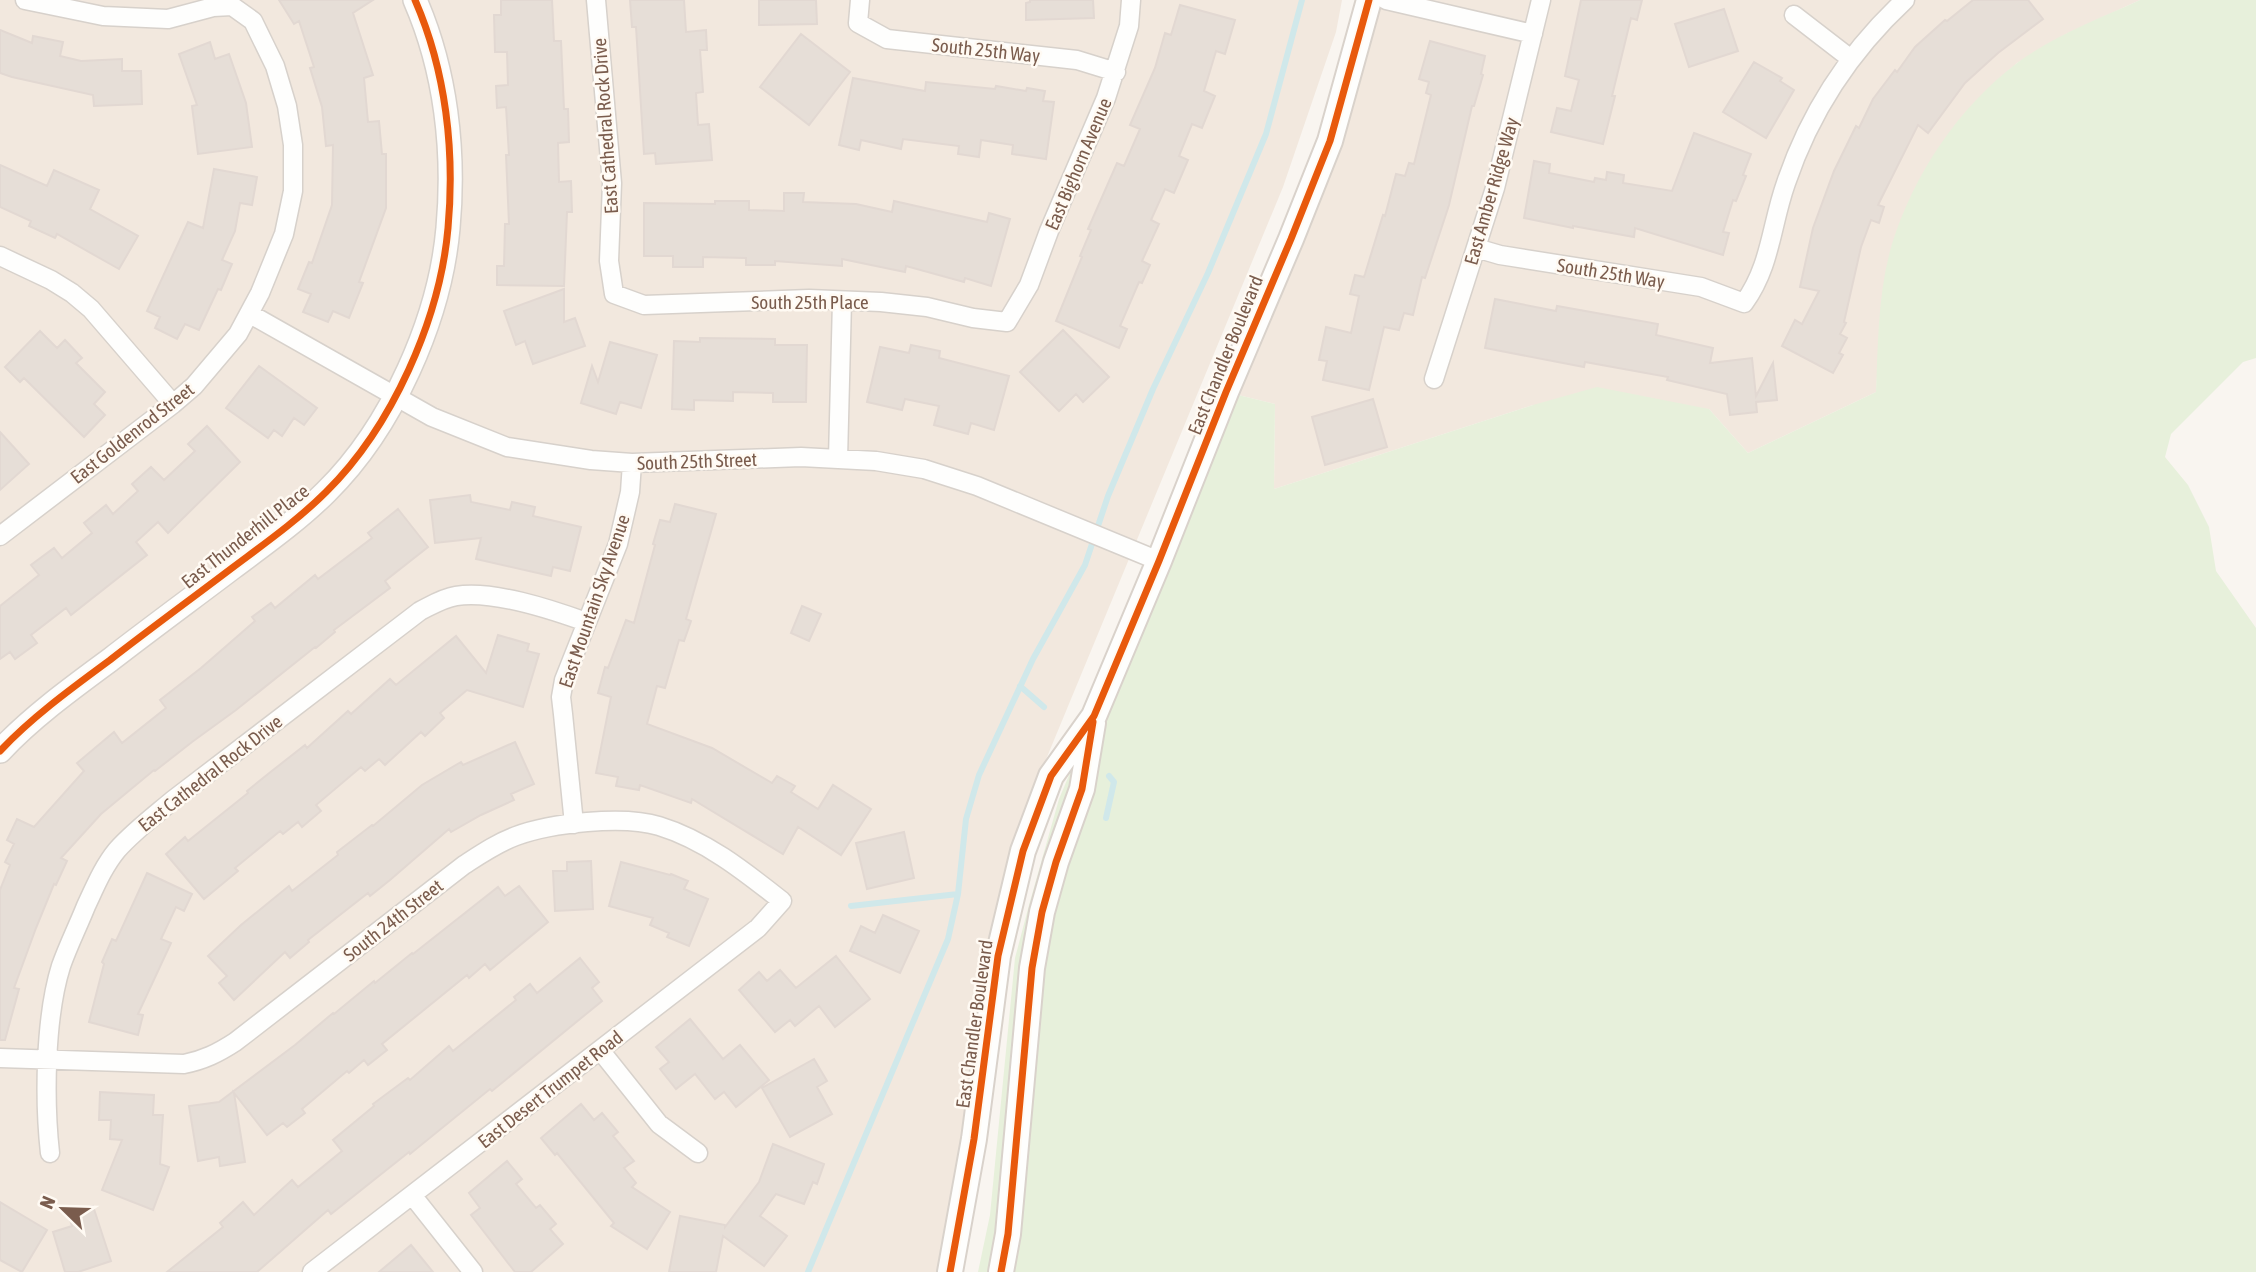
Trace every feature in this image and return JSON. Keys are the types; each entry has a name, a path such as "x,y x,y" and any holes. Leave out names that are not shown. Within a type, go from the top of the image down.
{"main road":[{"name":"East Chandler Boulevard","path":"950,1272 974,1139 998,956 1023,851 1051,776 1094,716 1330,141 1369,0"},
{"name":"East Chandler Boulevard","path":"1001,1272 1008,1234 1032,968 1042,912 1056,862 1082,789 1094,716"}],"street":[{"name":"East Goldenrod Street","path":"0,536 173,404 194,386 223,354 250,314 260,293 284,234 293,191 293,145 287,106 275,66 253,21 232,6 213,7 168,19 103,16 25,0"},
{"name":"East Thunderhill Place","path":"0,751 71,690 278,533 327,491 362,448 395,396 417,353 431,312 444,260 450,205 449,140 442,85 415,0"},
{"name":"East Cathedral Rock Drive","path":"596,0 612,183 609,261 614,294"},
{"name":"South 25th Way","path":"860,0 859,23 887,39 1077,60 1116,72"},
{"name":"East Bighorn Avenue","path":"1007,322 1029,285 1116,72 1129,26 1131,0"},
{"path":"1386,0 1533,34"},
{"name":"East Amber Ridge Way","path":"1434,379 1495,188 1541,0"},
{"path":"1794,15 1851,59 1905,0"},
{"name":"South 25th Way","path":"1476,248 1500,255 1701,288 1744,303 1764,268 1785,184 1806,129 1851,59"},
{"path":"0,256 51,280 91,309 173,404"},
{"name":"South 25th Place","path":"614,294 644,305 688,302 842,301 927,307 973,318 1007,322"},
{"path":"838,459 842,301"},
{"name":"South 25th Street","path":"250,314 454,428 507,447 591,460 632,463 801,457 876,461 925,469 976,486 1159,561"},
{"name":"East Mountain Sky Avenue","path":"574,824 561,697 569,662 618,544 630,492 632,463"},
{"name":"East Cathedral Rock Drive","path":"50,1153 47,1120 51,1017 61,965 103,870 134,832 420,611 440,600 471,595 489,596 554,611 586,622"},
{"name":"South 24th Street","path":"0,1058 184,1064 200,1061 235,1042 464,865 490,848 517,836 574,824 617,821 656,825 686,837 726,859 782,901"},
{"name":"East Desert Trumpet Road","path":"313,1272 758,928 782,901"},
{"path":"600,1050 659,1124 698,1153"},
{"path":"412,1195 473,1272"}],"shaded area":[{"path":"0,0 1342,0 1336,32 1283,187 1023,815 996,914 948,1247 941,1272 0,1272"},
{"path":"1369,0 2140,0 2066,34 2017,63 1975,102 1892,246 1882,297 1876,392 1748,453 1709,409 1533,405 1274,489 1275,404 1226,392"}],"green space":[{"path":"2140,0 2256,0 2256,358 2243,362 2171,434 2165,457 2188,485 2209,527 2216,571 2256,628 2256,1272 978,1272 990,1215 1015,958 1029,905 1059,799 1159,561 1226,392 1275,404 1274,489 1533,405 1597,387 1709,409 1748,453 1876,392 1881,299 1892,244 1901,218 1926,168 1957,122 1976,100 2031,53 2077,28"}],"building":[{"path":"279,0 373,0 353,13 373,75 364,78 368,122 379,121 382,154 386,154 386,208 359,282 363,283 349,318 333,311 328,322 303,312 311,294 298,289 309,262 312,263 332,205 333,145 326,146 322,107 310,68 314,67 299,21 294,24"},
{"path":"501,0 552,0 554,41 561,41 564,109 568,109 569,142 558,143 559,182 571,181 572,212 567,212 564,286 497,285 497,266 504,266 505,224 509,224 506,107 497,108 496,86 508,85 507,52 495,52 494,15 501,15"},
{"path":"630,0 684,0 686,32 706,30 707,50 700,50 703,92 696,93 698,125 709,124 712,160 656,164 655,153 644,154 636,27 632,27"},
{"path":"759,0 816,0 817,24 759,25"},
{"path":"1030,0 1093,0 1094,18 1026,20 1026,3"},
{"path":"1581,0 1642,0 1637,20 1631,18 1603,144 1551,132 1557,108 1571,111 1579,80 1565,76"},
{"path":"1973,0 2028,0 2043,19 1998,53 1965,83 1928,133 1918,125 1878,205 1884,207 1879,223 1871,220 1861,247 1844,322 1846,323 1840,334 1847,338 1839,353 1843,355 1833,373 1782,346 1795,320 1802,324 1819,291 1800,287 1813,228 1834,171 1856,126 1859,128 1873,99 1895,70 1897,72 1915,47 1945,20"},
{"path":"1180,5 1235,20 1225,54 1216,51 1204,91 1215,96 1202,128 1192,124 1179,156 1188,160 1174,193 1165,189 1151,220 1159,224 1142,261 1150,265 1142,283 1139,282 1120,326 1127,329 1119,348 1056,321 1082,257 1080,256 1091,230 1088,229 1117,163 1124,166 1140,129 1130,125 1155,68 1165,33 1171,35"},
{"path":"1724,9 1738,51 1689,67 1675,24"},
{"path":"0,30 32,43 33,36 63,42 60,56 81,61 122,59 122,71 141,71 142,104 94,106 93,95 0,73"},
{"path":"801,34 850,72 809,125 760,87"},
{"path":"1430,41 1485,56 1483,75 1472,106 1449,205 1425,278 1422,277 1413,315 1404,313 1399,330 1384,327 1369,390 1323,380 1327,361 1319,360 1326,327 1351,333 1359,296 1350,294 1355,275 1364,277 1396,174 1405,176 1409,163 1414,164 1431,95 1426,93 1429,82 1419,79"},
{"path":"210,42 215,59 229,54 246,103 252,147 198,154 192,106 197,105 179,54"},
{"path":"1754,62 1782,78 1780,81 1794,90 1766,138 1723,112"},
{"path":"853,78 925,91 926,82 1045,91 1043,101 1054,102 1046,159 1012,154 1013,145 981,140 979,157 958,154 959,146 903,139 901,149 861,140 859,150 839,145"},
{"path":"1694,133 1751,154 1743,175 1746,176 1736,201 1733,200 1723,232 1729,233 1723,255 1635,228 1634,237 1524,218 1534,161 1550,164 1549,173 1594,182 1595,178 1606,180 1607,172 1624,175 1623,183 1672,191"},
{"path":"0,165 47,186 54,170 99,190 90,209 138,236 119,269 57,234 55,238 29,226 31,221 0,207"},
{"path":"214,169 257,177 252,205 240,203 235,231 222,260 232,264 199,330 185,324 177,339 155,328 160,317 147,311 188,222 203,228"},
{"path":"784,193 804,193 803,202 856,204 892,212 894,201 987,222 989,213 1010,219 991,286 965,278 964,282 906,266 905,272 842,259 842,266 775,261 775,265 746,265 746,258 703,257 703,267 673,267 673,256 644,256 644,203 715,204 715,201 749,201 749,210 784,211"},
{"path":"564,289 564,322 575,318 585,346 533,364 525,341 516,345 504,311"},
{"path":"1495,299 1556,311 1557,306 1658,324 1656,335 1713,348 1710,363 1752,358 1756,396 1773,363 1777,400 1756,402 1757,412 1730,415 1727,394 1667,380 1668,377 1585,362 1584,367 1485,348"},
{"path":"1063,330 1109,377 1083,402 1076,394 1059,411 1020,372"},
{"path":"40,331 57,348 65,340 82,358 76,363 105,392 94,404 105,415 84,437 24,378 20,382 5,367"},
{"path":"700,338 775,339 775,345 807,345 806,402 773,402 773,393 733,392 733,401 694,400 694,410 672,409 674,341 700,342"},
{"path":"610,342 657,355 641,408 620,402 616,414 581,403 592,366 598,382"},
{"path":"911,345 940,351 939,358 1009,376 994,430 971,423 968,434 934,425 939,406 905,399 902,410 867,402 880,347 909,353"},
{"path":"259,366 317,408 304,425 294,418 282,436 274,430 268,438 226,408"},
{"path":"1373,399 1387,447 1325,465 1312,417"},
{"path":"207,426 240,462 168,533 158,522 136,542 147,555 71,615 66,608 31,635 37,643 15,659 10,652 0,659 0,606 39,575 31,565 54,548 62,558 92,533 84,523 106,505 113,514 138,491 132,484 151,467 164,480 195,451 188,444"},
{"path":"0,432 29,464 0,490"},
{"path":"470,495 471,502 510,510 512,502 535,507 533,516 581,527 570,571 553,567 551,576 476,559 481,538 435,543 430,500"},
{"path":"675,504 716,514 686,619 691,621 684,641 679,640 665,688 657,686 647,724 712,748 772,783 777,776 795,786 791,792 818,809 833,785 871,809 841,855 798,827 783,854 692,799 691,803 640,785 639,790 616,786 618,777 596,773 611,697 598,693 605,667 608,668 626,620 634,623 660,520 670,522"},
{"path":"398,509 428,547 385,581 390,588 236,710 154,770 101,814 61,858 67,861 56,885 54,884 36,928 14,988 19,989 5,1040 0,1040 0,890 10,865 5,862 14,844 7,840 17,819 34,827 84,771 77,763 114,732 122,743 166,708 160,700 255,621 252,617 271,603 275,608 315,575 318,579 372,538 368,533"},
{"path":"802,606 821,614 809,641 791,633"},
{"path":"498,635 529,644 527,651 539,654 523,707 467,690 440,713 444,718 425,736 421,732 385,765 379,759 365,771 361,767 316,805 321,811 302,827 298,822 283,834 280,831 235,868 238,871 204,899 166,854 185,837 188,841 305,745 307,748 348,711 351,714 390,679 396,685 456,636 486,673"},
{"path":"515,742 534,784 511,794 514,800 451,832 449,829 370,896 368,893 308,940 309,942 290,958 285,952 234,1000 219,983 227,976 208,956 241,925 289,886 292,891 422,785 461,762 463,765"},
{"path":"904,832 914,878 867,889 856,843"},
{"path":"591,861 593,909 555,911 553,871 567,871 567,862"},
{"path":"621,862 688,881 684,889 708,899 689,946 667,937 669,933 650,925 653,918 609,906"},
{"path":"147,873 192,894 184,911 176,907 161,939 171,943 138,1014 143,1015 138,1035 89,1022 104,964 102,962 112,939 116,941"},
{"path":"519,886 548,922 490,970 485,964 469,978 467,975 382,1044 387,1050 368,1065 364,1060 349,1073 347,1071 302,1109 305,1113 287,1127 283,1123 267,1135 234,1093 245,1162 220,1166 219,1157 198,1161 189,1106 219,1102 498,887 505,896"},
{"path":"883,915 919,931 900,973 850,951 861,926 875,933"},
{"path":"836,956 870,999 835,1027 819,1006 795,1026 790,1020 775,1032 739,990 759,972 767,981 780,970 796,988"},
{"path":"580,958 599,982 592,988 602,1001 410,1154 409,1152 331,1214 328,1210 257,1272 167,1272 223,1227 220,1223 243,1202 254,1215 292,1180 298,1187 342,1151 333,1140 374,1106 373,1104 408,1078 410,1080 449,1046 453,1051 516,1000 514,997 530,984 537,993"},
{"path":"690,1019 723,1059 740,1045 769,1080 736,1107 724,1092 715,1099 695,1074 676,1089 660,1069 669,1062 656,1047"},
{"path":"814,1059 827,1081 817,1087 832,1114 790,1137 762,1088"},
{"path":"100,1092 154,1095 153,1115 163,1115 160,1164 169,1167 153,1210 102,1190 122,1140 110,1139 111,1120 99,1120"},
{"path":"581,1104 594,1120 602,1113 618,1132 613,1136 634,1161 624,1168 636,1183 632,1187 670,1212 647,1249 611,1226 614,1223 557,1153 555,1155 541,1138"},
{"path":"773,1144 824,1164 817,1184 813,1182 804,1204 776,1194 760,1216 787,1236 764,1266 723,1236 716,1272 669,1272 680,1216 725,1227 759,1182"},
{"path":"507,1161 522,1179 516,1184 536,1208 540,1205 556,1224 550,1229 563,1244 531,1272 515,1272 471,1215 480,1208 469,1193"},
{"path":"0,1202 47,1230 22,1272 0,1260"},
{"path":"93,1206 111,1261 78,1272 65,1272 53,1232 72,1226 68,1214"},
{"path":"411,1245 433,1272 379,1272"}],"waterway":[{"path":"808,1272 948,939 958,894 966,819 979,775 1033,659 1085,565 1108,496 1153,389 1208,273 1266,134 1302,0"},
{"path":"1020,686 1044,707"},
{"path":"1106,818 1114,782 1109,776"},
{"path":"851,906 958,894"}],"cycle path":[{"path":"0,751 53,703 304,512 350,466 391,404 409,370 435,298 443,263 450,199 449,141 441,83 426,27 415,0"},
{"path":"950,1272 974,1139 998,956 1023,851 1051,776 1094,716 1291,239 1330,141 1369,0"},
{"path":"1001,1272 1008,1234 1032,968 1042,912 1056,862 1082,789 1093,722"}]}
